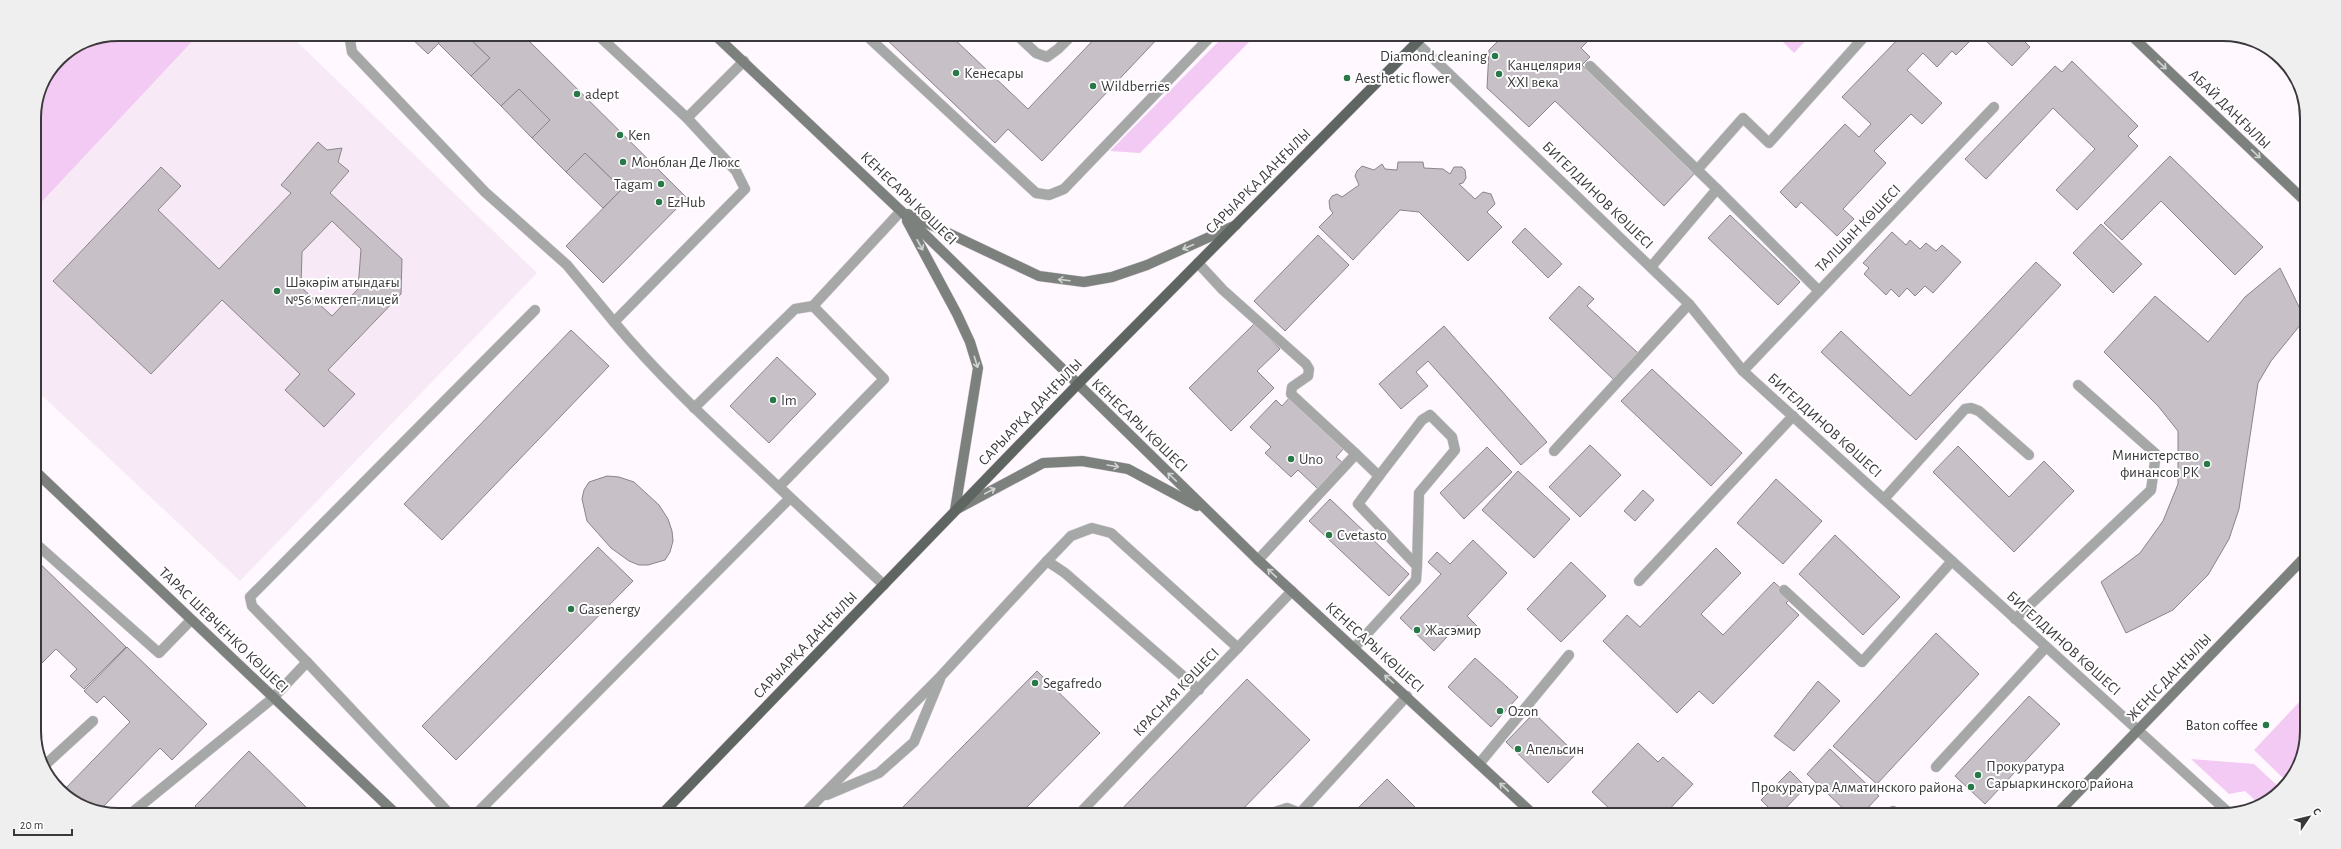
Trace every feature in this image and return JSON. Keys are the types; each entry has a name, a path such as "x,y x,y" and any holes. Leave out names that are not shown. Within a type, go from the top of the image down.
{"main road":[{"name":"САРЫАРҚА ДАҢҒЫЛЫ","path":"668,808 1077,385 1417,41"}],"street":[{"path":"350,41 352,52 485,192 567,265 635,348 694,408 884,585"},
{"path":"604,41 687,118 736,171 745,189 614,322"},
{"name":"КЕНЕСАРЫ КӨШЕСІ","path":"722,41 901,211 1039,345 1077,385 1258,560 1527,808"},
{"path":"872,41 1036,193 1049,195 1064,189 1206,41"},
{"path":"1023,41 1036,53 1047,56 1058,49 1066,41"},
{"name":"БИГЕЛДИНОВ КӨШЕСІ","path":"1421,41 1689,304 1743,371 2223,808"},
{"path":"1697,170 1743,118 1769,143 1860,41"},
{"name":"АБАЙ ДАҢҒЫЛЫ","path":"2137,41 2300,196"},
{"path":"687,118 744,61"},
{"path":"1590,66 1717,189 1819,291"},
{"name":"ТАЛШЫН КӨШЕСІ","path":"1743,371 1994,107"},
{"path":"1651,267 1717,189"},
{"path":"694,408 795,309 813,306 901,211"},
{"path":"901,211 1039,276 1084,282 1112,277 1147,265 1236,225"},
{"path":"901,211 957,314 970,342 978,368 956,510"},
{"path":"1198,263 1223,290 1306,364 1309,369 1308,376 1292,388 1291,394 1379,476"},
{"path":"1554,451 1689,304"},
{"path":"790,498 779,487 884,379 813,306"},
{"path":"444,808 307,662 252,606 250,597 535,310"},
{"path":"2015,619 2151,490 2156,454 2078,385"},
{"path":"1884,500 1965,409 1972,408 1979,411 2029,455"},
{"path":"1354,648 1416,580 1417,566 1419,493 1455,450 1452,437 1430,415 1422,420 1358,504 1417,566"},
{"path":"1639,581 1793,416"},
{"path":"1258,560 1356,454"},
{"path":"956,510 1043,463 1082,462 1128,469 1210,514"},
{"name":"ТАРАС ШЕВЧЕНКО КӨШЕСІ","path":"41,477 390,808"},
{"path":"481,808 790,498"},
{"path":"810,808 941,676 1046,561 1071,536 1092,528 1111,533 1238,648"},
{"path":"41,548 159,654 191,620"},
{"path":"1046,561 1065,573 1199,690"},
{"path":"1784,590 1862,662 1952,561"},
{"name":"ЖЕҢІС ДАҢҒЫЛЫ","path":"2063,808 2300,562"},
{"name":"КРАСНАЯ КӨШЕСІ","path":"1085,808 1292,591"},
{"path":"1936,767 2046,647"},
{"path":"1479,764 1569,655"},
{"path":"138,808 273,698 307,662"},
{"path":"821,797 879,773 914,742 941,676"},
{"path":"1305,808 1407,696"},
{"path":"48,763 93,721"}],"shaded area":[{"path":"192,41 41,203 42,103 51,79 63,63 79,51 103,42"},
{"name":"Шәкәрім атындағы №56 мектеп-лицей","path":"296,41 537,273 240,581 41,395 42,103 51,79 63,63 79,51 103,42"},
{"path":"1219,41 1250,41 1140,153 1110,151"},
{"path":"1782,41 1805,41 1794,53"},
{"path":"2300,701 2299,746 2290,770 2284,779 2254,750"},
{"path":"2191,759 2254,764 2277,786 2266,795 2255,801 2245,791 2229,794"}],"building":[{"path":"414,41 441,41 428,54"},
{"path":"440,41 472,41 490,58 471,76 438,43"},
{"name":"Монблан Де Люкс","path":"472,41 529,41 687,198 603,283 566,246 622,189 585,153 566,172 532,138 550,120 519,89 501,106 471,76 490,58"},
{"name":"Кенесары","path":"888,41 956,41 1028,109 1092,41 1155,41 1042,161 1008,129 995,143"},
{"path":"1498,41 1588,41 1581,48 1590,57 1582,65 1695,173 1664,206 1555,101 1529,127 1487,88 1489,50"},
{"path":"1896,41 1970,41 1956,55 1952,51 1937,67 1923,53 1907,70 1942,103 1922,124 1911,114 1874,151 1886,163 1843,209 1854,219 1837,236 1801,202 1796,208 1780,192 1845,124 1859,137 1871,124 1842,97"},
{"path":"1986,41 2024,41 2030,47 2012,66"},
{"path":"2072,61 2138,126 2128,136 2138,146 2077,210 2056,190 2095,149 2053,108 1986,179 1965,159 2055,66 2062,72"},
{"path":"519,89 550,120 532,138 501,106"},
{"path":"318,142 327,150 342,148 338,162 349,171 330,193 402,259 401,294 328,370 355,394 324,427 285,390 300,374 222,300 151,374 53,281 161,167 181,186 158,210 219,269 291,193 281,185","holes":["332,221 361,249 358,289 332,316 301,287 302,252"]},
{"path":"585,153 622,189 603,208 566,172"},
{"path":"2170,156 2263,247 2235,275 2161,201 2122,240 2104,223"},
{"path":"1398,162 1423,162 1424,168 1443,169 1450,174 1454,167 1462,167 1465,170 1466,178 1463,183 1459,184 1475,199 1483,192 1491,194 1495,204 1487,212 1502,227 1468,261 1419,212 1400,210 1353,260 1319,227 1333,213 1330,209 1329,201 1332,196 1337,194 1342,197 1359,185 1355,176 1357,171 1362,166 1374,170 1382,164 1385,169 1397,170"},
{"path":"1730,215 1800,282 1778,305 1708,238"},
{"path":"2101,224 2142,264 2113,293 2073,253"},
{"path":"1525,228 1562,264 1548,278 1512,242"},
{"path":"1892,232 1906,245 1910,240 1920,249 1926,243 1936,251 1942,245 1961,262 1933,293 1925,286 1915,296 1907,288 1899,297 1891,289 1886,295 1864,274 1869,268 1863,263"},
{"path":"1318,235 1349,265 1285,331 1254,301"},
{"path":"2036,262 2061,285 1916,440 1821,352 1841,331 1910,396"},
{"path":"2280,268 2300,309 2300,325 2271,361 2258,383 2239,509 2229,539 2208,575 2173,610 2126,633 2101,582 2140,553 2163,521 2178,484 2178,431 2158,406 2104,352 2155,296 2208,342 2245,297"},
{"path":"1579,286 1594,299 1587,306 1638,353 1613,379 1549,318"},
{"path":"1255,323 1280,349 1257,371 1274,388 1231,431 1189,388"},
{"path":"1444,326 1547,442 1521,465 1428,361 1416,372 1428,386 1401,409 1379,384"},
{"path":"571,330 609,366 442,540 404,504"},
{"name":"Im","path":"777,357 816,394 769,443 730,406"},
{"path":"1652,369 1742,453 1711,486 1621,401"},
{"path":"1291,396 1345,447 1336,457 1343,463 1318,489 1298,470 1291,477 1265,453 1271,447 1250,427 1276,400 1282,406"},
{"path":"1590,445 1621,475 1580,517 1549,487"},
{"path":"1958,446 2009,497 2044,461 2074,491 2014,552 1933,472"},
{"path":"1487,447 1512,472 1464,519 1440,493"},
{"path":"1518,471 1570,519 1534,558 1482,510"},
{"path":"607,476 619,477 634,482 659,505 668,519 672,531 673,541 670,552 665,560 648,565 639,565 629,561 611,548 587,521 582,499 584,490 589,482"},
{"path":"1776,479 1822,521 1783,564 1737,523"},
{"path":"1643,490 1654,500 1635,521 1624,511"},
{"path":"1330,499 1409,574 1389,596 1309,521"},
{"path":"1835,535 1900,597 1863,635 1799,574"},
{"path":"1473,540 1507,573 1467,616 1477,626 1469,635 1458,625 1434,651 1400,618 1441,574 1428,562 1437,552 1450,564"},
{"path":"598,547 633,581 456,760 422,726"},
{"path":"1716,548 1741,573 1701,614 1723,635 1774,582 1791,598 1786,603 1799,615 1713,704 1699,691 1677,713 1603,641 1627,615 1640,627"},
{"path":"1571,562 1606,596 1561,642 1527,609"},
{"path":"41,565 126,647 84,689 70,676 77,669 56,649 41,664"},
{"path":"1936,633 1979,674 1877,784 1833,746"},
{"path":"127,647 207,724 172,760 160,748 103,807 84,800 66,788 130,722 104,696 97,703 84,691"},
{"path":"1475,658 1518,697 1491,727 1448,687"},
{"path":"1037,671 1100,733 1026,808 902,808"},
{"path":"1247,679 1310,740 1244,808 1123,808"},
{"path":"1818,681 1840,701 1794,751 1774,736"},
{"path":"2029,696 2060,724 1985,804 1955,776"},
{"path":"1534,713 1576,754 1548,783 1506,742"},
{"path":"1638,743 1658,762 1663,757 1693,784 1671,808 1609,808 1592,792"},
{"path":"1830,749 1879,796 1868,808 1843,808 1807,774"},
{"path":"249,751 307,808 197,808 195,806"},
{"path":"1790,771 1806,787 1786,808 1769,808 1761,800"},
{"path":"1387,779 1416,808 1358,808"}],"place":[{"name":"Diamond cleaning","path":"1495,56"},
{"name":"Кенесары","path":"956,73"},
{"name":"Канцелярия XXI века","path":"1499,74"},
{"name":"Aesthetic flower","path":"1347,78"},
{"name":"Wildberries","path":"1093,86"},
{"name":"adept","path":"577,94"},
{"name":"Ken","path":"620,135"},
{"name":"Монблан Де Люкс","path":"623,162"},
{"name":"Tagam","path":"661,184"},
{"name":"EzHub","path":"659,202"},
{"name":"Шәкәрім атындағы №56 мектеп-лицей","path":"277,291"},
{"name":"Im","path":"773,400"},
{"name":"Uno","path":"1291,459"},
{"name":"Министерство финансов РК","path":"2207,464"},
{"name":"Cvetasto","path":"1329,535"},
{"name":"Gasenergy","path":"571,609"},
{"name":"Жасэмир","path":"1417,630"},
{"name":"Segafredo","path":"1035,683"},
{"name":"Ozon","path":"1500,711"},
{"name":"Baton coffee","path":"2266,725"},
{"name":"Апельсин","path":"1518,749"},
{"name":"Прокуратура Сарыаркинского района","path":"1978,775"},
{"name":"Прокуратура Алматинского района","path":"1971,787"}]}
